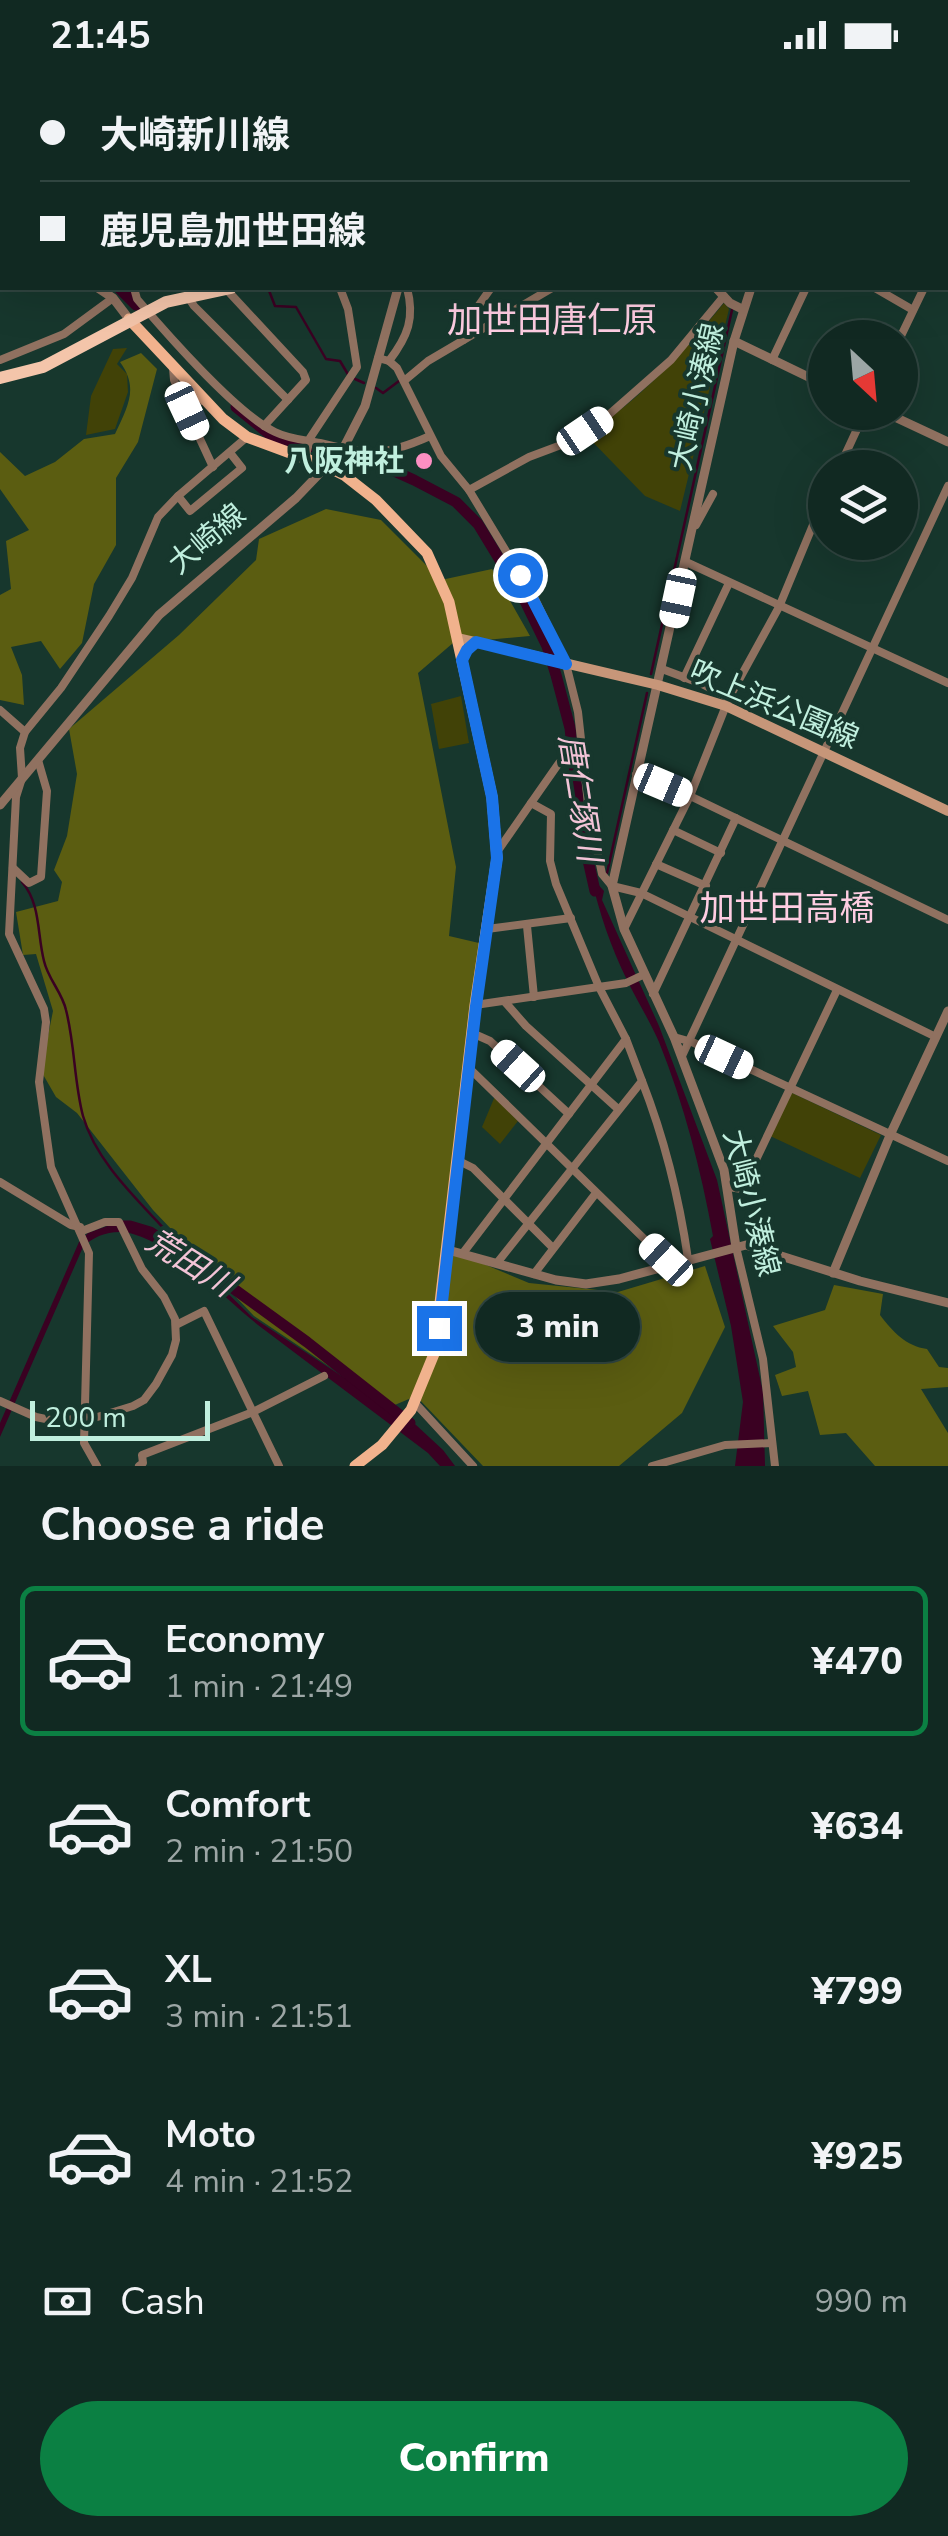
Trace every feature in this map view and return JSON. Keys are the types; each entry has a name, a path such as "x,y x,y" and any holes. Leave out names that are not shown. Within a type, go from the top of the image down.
{"highway":[{"path":"0,378 43,367 146,311 219,290"}],"main road":[{"path":"129,319 247,438 337,456 427,554 442,582 458,638 492,797 497,852 434,1354 413,1406 394,1434 355,1466"},
{"name":"吹上浜公園線","path":"458,638 728,702 948,810"},
{"path":"462,660 476,642"}],"street":[{"path":"101,290 129,319"},
{"path":"134,290 146,311 264,426 307,449 337,456 391,451 430,436"},
{"path":"228,290 306,380 264,426"},
{"path":"307,449 357,366 341,290"},
{"name":"大崎線","path":"0,805 160,615 337,456 358,422 374,374 384,359 398,290"},
{"path":"408,290 411,302 406,337 384,359 404,380 441,456 469,490 535,600 562,663 578,712 602,874 612,886 641,893 936,1037"},
{"path":"463,340 462,329 489,290"},
{"path":"404,380 428,361 549,290"},
{"path":"718,290 742,309"},
{"name":"大崎小湊線","path":"751,290 734,341 612,886 641,976 654,994 682,1056 728,1187 736,1246 763,1359 775,1466"},
{"path":"772,360 805,290"},
{"path":"879,290 914,310"},
{"path":"909,320 923,290"},
{"path":"469,490 529,456 568,442 604,418 672,360 724,296"},
{"path":"188,297 288,400"},
{"path":"0,360 64,334 112,298"},
{"path":"734,341 808,377"},
{"path":"172,364 174,380 213,466"},
{"path":"357,366 374,374"},
{"path":"187,411 204,398"},
{"path":"918,428 948,442"},
{"path":"97,1466 84,1444 88,1247 51,1167 38,1082 46,1022 44,1009 4,934 14,868 16,797 22,778 19,760 25,732 61,688 132,578 158,517 247,438"},
{"path":"178,496 190,511 242,468 231,454"},
{"path":"682,1056 692,1042 948,486"},
{"path":"692,532 712,494"},
{"path":"624,930 690,796 728,702 779,607 808,537"},
{"path":"686,562 948,682"},
{"path":"684,678 730,583"},
{"path":"662,669 728,702"},
{"path":"0,710 25,732"},
{"path":"14,868 29,883 41,878 47,791 38,760"},
{"path":"497,852 559,764"},
{"path":"636,774 948,920"},
{"path":"531,804 551,814 550,861 662,1132 679,1199 688,1259"},
{"path":"654,994 736,818"},
{"path":"673,830 721,854"},
{"path":"656,864 706,886"},
{"path":"486,930 571,918"},
{"path":"528,926 534,997"},
{"path":"476,1006 626,983 641,976"},
{"path":"728,1187 742,1188 836,990"},
{"path":"505,1002 590,1086 618,1108"},
{"path":"833,1273 890,1134 948,1011"},
{"path":"472,1033 490,1041 569,1114"},
{"path":"674,1037 948,1161"},
{"path":"463,1253 626,1039"},
{"path":"468,1067 670,1264"},
{"path":"497,1263 642,1081"},
{"path":"457,1160 473,1168 553,1248"},
{"path":"0,1182 82,1230 119,1222 142,1269 168,1304 176,1325 169,1363 144,1400 94,1418 85,1416 60,1422 36,1417 3,1402"},
{"path":"534,1274 596,1193"},
{"path":"448,1250 586,1284 736,1246 755,1248 948,1303"},
{"path":"176,1325 204,1312 279,1466"},
{"path":"139,1466 142,1456 253,1412 324,1376"},
{"path":"413,1406 474,1466"},
{"path":"652,1466 733,1446 770,1443"}],"shaded area":[{"path":"724,303 729,309 680,511 645,496 586,435 660,375"},
{"path":"127,348 117,364 127,374 128,392 115,429 86,435 91,396 113,349"},
{"path":"141,353 157,369 138,442 116,478 116,545 94,584 82,643 60,669 41,641 11,647 22,675 24,705 0,700 0,595 11,589 6,541 29,530 0,489 0,452 25,476 55,462 84,439 115,434 130,389 120,362"},
{"path":"326,509 381,520 441,580 492,569 530,636 453,643 418,673 456,867 449,936 479,943 448,1249 529,1283 618,1292 705,1266 725,1327 682,1413 619,1466 483,1466 416,1396 390,1407 254,1316 153,1210 77,1113 56,1097 41,1071 53,1011 36,954 23,955 16,912 58,901 62,882 54,870 67,836 77,774 69,729 179,635 256,560 259,539"},
{"path":"461,696 469,743 439,749 431,704"},
{"path":"790,1092 881,1135 860,1178 768,1135"},
{"path":"495,1096 518,1121 500,1144 482,1127"},
{"path":"834,1285 883,1294 880,1315 890,1327 906,1341 927,1349 939,1367 948,1368 948,1387 921,1389 948,1433 948,1466 875,1466 846,1433 820,1435 808,1391 782,1396 775,1375 796,1367 793,1352 773,1326 825,1310"}],"water":[{"path":"591,877 604,891 602,900 659,1026 717,1180 763,1392 765,1466 735,1466 743,1402 697,1162 668,1065 616,955"},
{"path":"110,1225 130,1227 157,1240 213,1279 252,1317 416,1425 455,1466 440,1466 167,1250 133,1234 119,1232 100,1236 83,1247 0,1437 0,1423 79,1242 88,1233"}],"waterway":[{"name":"唐仁塚川","path":"121,290 136,305"},
{"path":"269,290 275,306 296,307 326,359 340,361 349,376"},
{"path":"651,674 732,310"},
{"path":"355,379 364,383"},
{"path":"376,388 383,393 399,381"},
{"name":"唐仁塚川","path":"236,407 273,437 372,461 414,480 456,502 478,524 547,646 570,728 581,829 595,891"},
{"path":"607,873 647,693"},
{"path":"22,882 35,910 46,968 66,1010 80,1103 89,1133 119,1180 169,1234 174,1248"},
{"name":"荒田川","path":"113,1226 150,1232 190,1257 410,1423"}],"place":[{"name":"八阪神社","path":"424,461"}],"district":[{"name":"加世田唐仁原","path":"552,320"},
{"name":"加世田高橋","path":"787,908"}],"route":[{"path":"439,1328 497,858 492,797 462,660 476,642 566,664 520,575"}]}
